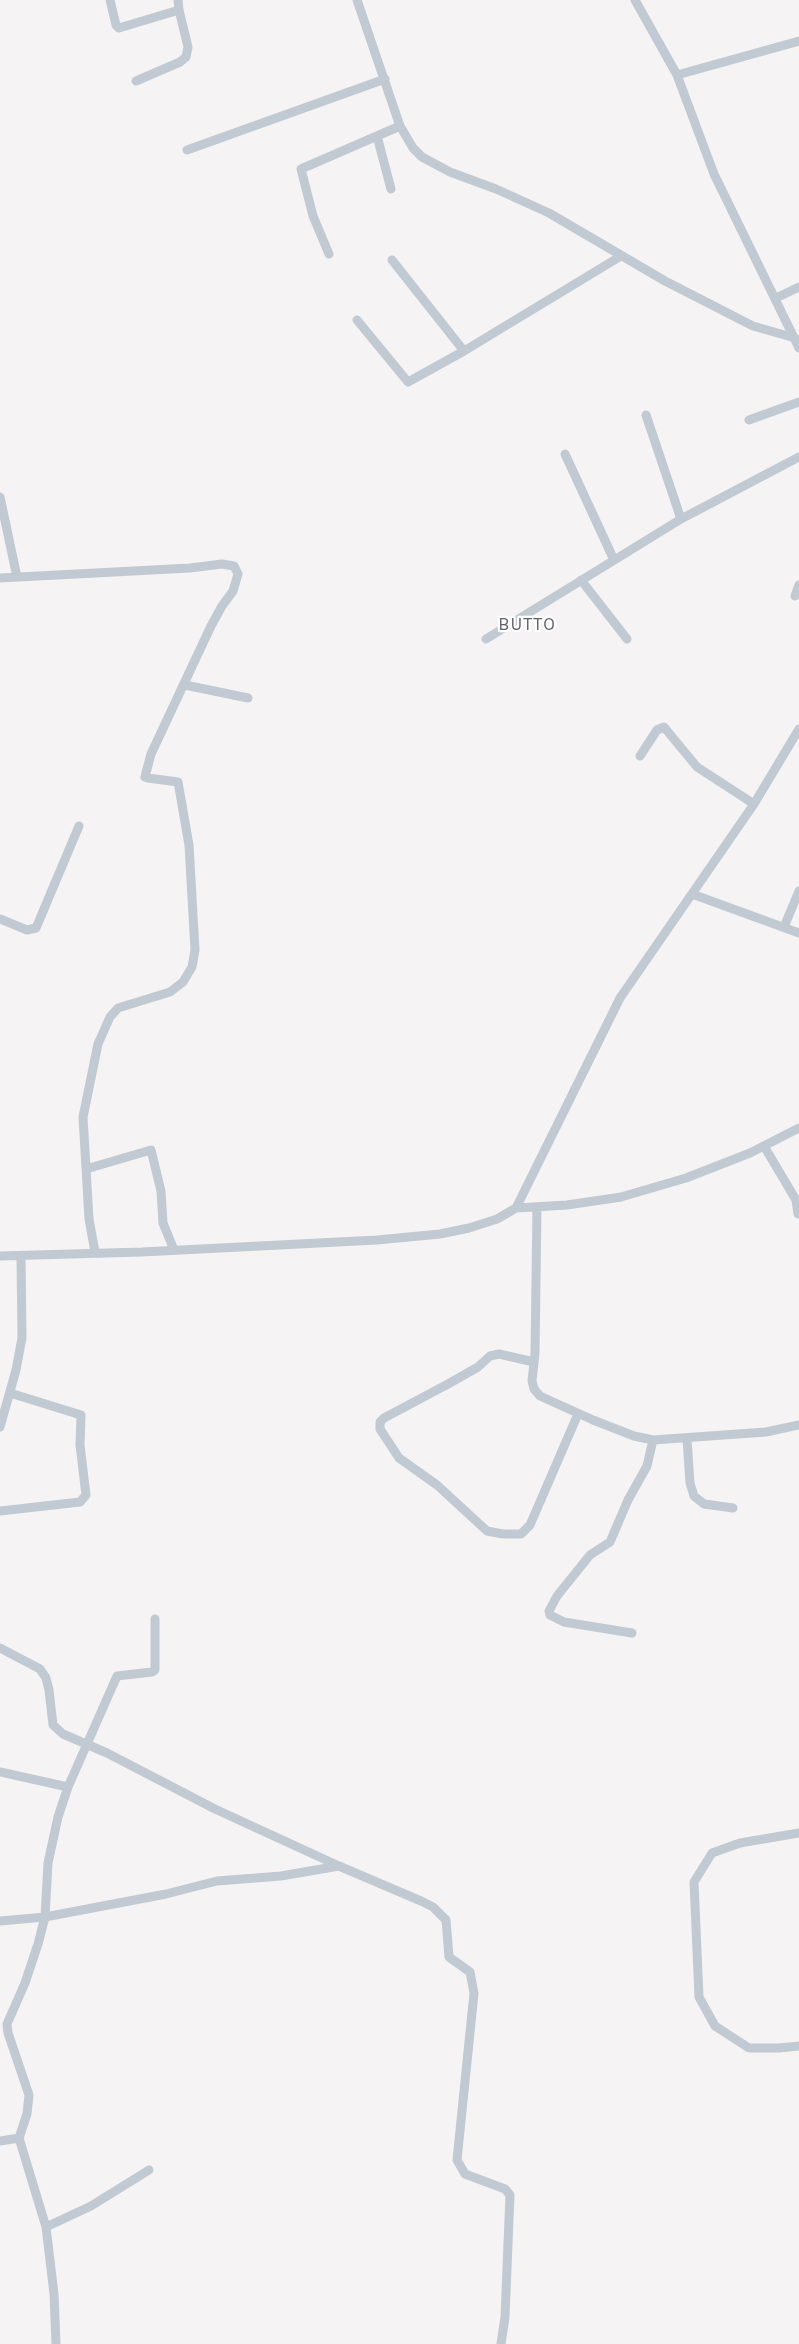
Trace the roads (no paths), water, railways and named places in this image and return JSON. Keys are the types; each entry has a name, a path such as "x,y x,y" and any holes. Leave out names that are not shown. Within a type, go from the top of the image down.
{"street":[{"path":"110,0 118,28 179,10"},
{"path":"136,81 180,62 186,57 188,47 178,0"},
{"path":"357,0 400,126 413,148 429,163 549,213 665,281 753,326 794,338"},
{"path":"635,0 677,76 714,174 799,348"},
{"path":"677,76 799,42"},
{"path":"187,150 385,79"},
{"path":"329,254 314,216 301,169 400,126"},
{"path":"377,136 391,189"},
{"path":"357,320 408,382 413,381 621,256"},
{"path":"392,260 464,350"},
{"path":"776,298 799,287"},
{"path":"749,420 799,402"},
{"path":"646,415 681,519"},
{"path":"565,454 614,560"},
{"path":"486,639 681,519 799,457"},
{"path":"0,498 17,577"},
{"path":"0,578 190,568 222,564 234,566 238,574 236,586 222,606 151,754 145,777 178,782 190,845 194,916 194,960 188,975 170,992 118,1008 110,1017 98,1044 85,1098 83,1136 89,1218 95,1252"},
{"path":"582,580 626,639"},
{"path":"795,596 799,585"},
{"path":"185,686 248,698"},
{"path":"640,756 658,730 664,727 697,767 754,804"},
{"path":"516,1208 616,1006 657,942 754,804 799,730"},
{"path":"0,919 27,930 36,928 79,826"},
{"path":"784,927 799,891"},
{"path":"692,894 799,933"},
{"path":"0,1256 377,1240 440,1234 497,1219 516,1208 537,1208 621,1197 686,1178 764,1146 799,1128"},
{"path":"764,1146 796,1200 798,1214"},
{"path":"86,1169 151,1150 162,1191 163,1222 174,1250"},
{"path":"537,1208 532,1381 534,1389 540,1396 578,1414 634,1436 653,1440 766,1432 799,1425"},
{"path":"0,1427 22,1338 21,1256"},
{"path":"534,1362 499,1354 490,1356 478,1367 384,1418 380,1422 380,1429 399,1458 437,1485 487,1530 503,1534 521,1534 525,1532 530,1524 578,1414"},
{"path":"0,1511 80,1502 86,1495 80,1445 81,1415 10,1392"},
{"path":"687,1439 690,1483 694,1496 704,1504 733,1508"},
{"path":"632,1633 564,1622 550,1615 549,1611 557,1596 590,1555 610,1542 628,1500 647,1466 653,1440"},
{"path":"56,2344 54,2294 46,2227 19,2138 27,2114 29,2095 4,2024 25,1983 45,1917 48,1863 58,1817 68,1787 117,1676 152,1672 155,1670 155,1619"},
{"path":"0,1648 40,1669 46,1678 49,1690 53,1725 64,1734 215,1809 421,1901 439,1912 446,1920 448,1957 470,1972 474,1993 457,2160 465,2174 505,2189 510,2195 505,2317 501,2344"},
{"path":"0,1772 68,1787"},
{"path":"799,1833 740,1843 712,1853 694,1882 699,1997 715,2026 749,2048 799,2046"},
{"path":"0,1921 45,1917 166,1894 217,1881 281,1876 339,1866"},
{"path":"0,2140 19,2138"},
{"path":"46,2227 91,2206 149,2170"}],"district":[{"name":"BUTTO","path":"527,625"}]}
